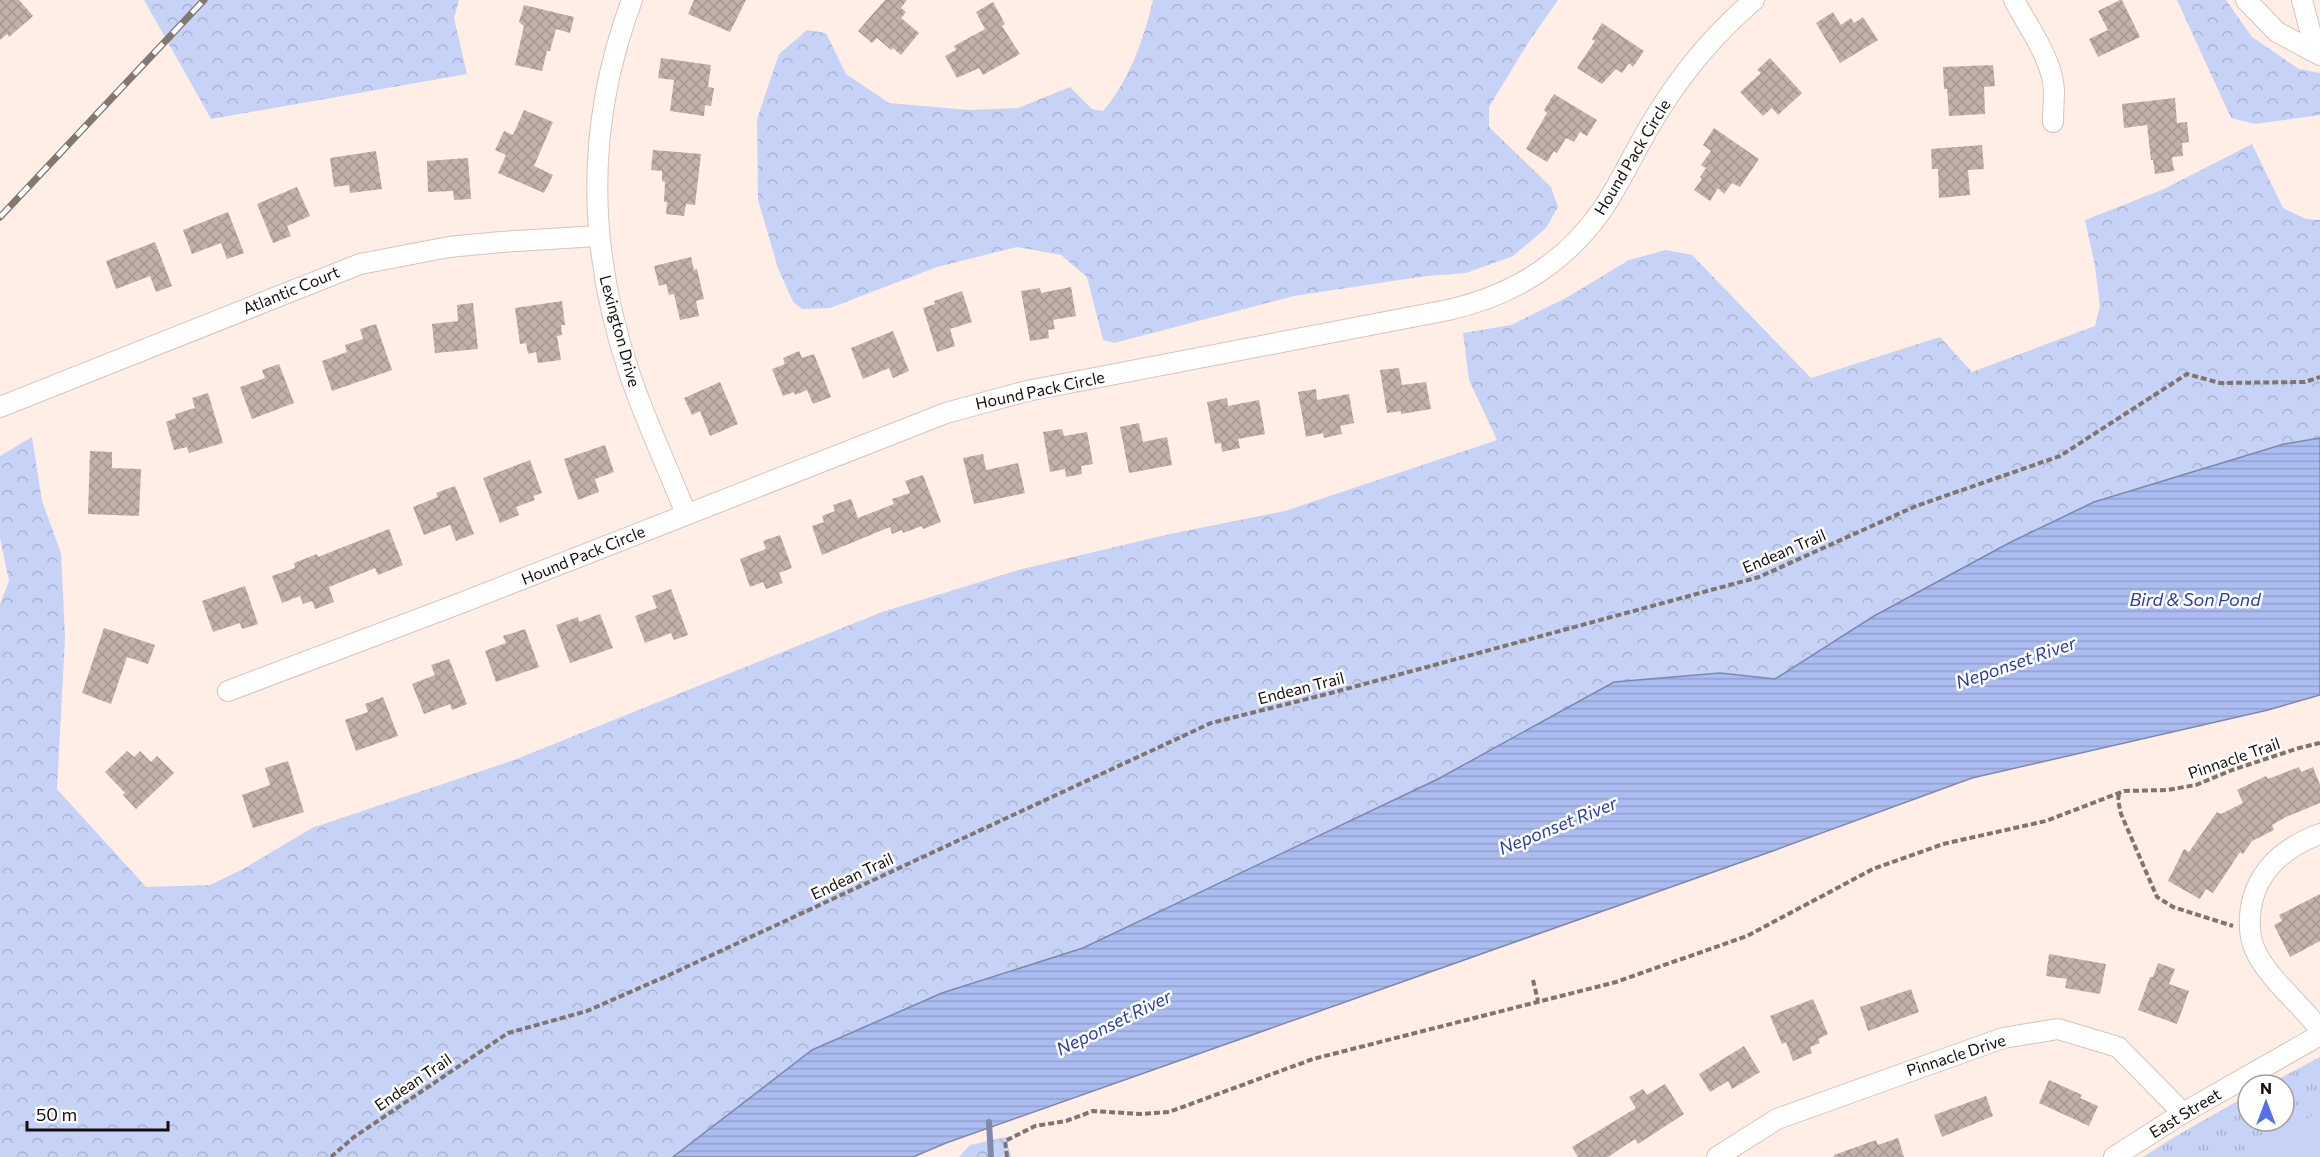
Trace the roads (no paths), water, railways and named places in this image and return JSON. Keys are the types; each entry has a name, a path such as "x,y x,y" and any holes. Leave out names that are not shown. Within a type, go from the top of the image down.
{"street":[{"name":"Lexington Drive","path":"632,0 619,36 605,94 598,163 598,236 609,305 630,376 686,514"},
{"name":"Hound Pack Circle","path":"228,691 461,603 900,430 982,402 1027,391 1459,307 1493,297 1515,287 1555,261 1588,228 1602,209 1659,111 1683,76 1710,43 1754,0"},
{"path":"2014,0 2051,74 2054,88 2052,122"},
{"path":"2246,0 2277,32 2318,54"},
{"path":"2302,0 2318,54"},
{"name":"Atlantic Court","path":"0,407 360,264 460,246 598,236"},
{"path":"2320,834 2303,840 2288,850 2263,874 2251,900 2250,931 2255,950 2264,965 2320,1030"},
{"name":"Pinnacle Drive","path":"1717,1157 1777,1119 2003,1038 2058,1029 2118,1047 2183,1113"},
{"name":"East Street","path":"2114,1157 2183,1113 2320,1035"}],"water":[{"name":"Bird & Son Pond","path":"2320,438 2320,695 2268,710 1972,778 1770,852 946,1143 913,1157 673,1157 812,1050 942,993 1083,948 1438,779 1614,682 1720,673 1775,679 1874,616 2009,543 2094,502 2284,444"}],"waterway":[{"path":"989,1122 991,1157"}],"railway":[{"path":"0,217 204,0"}],"water label":[{"name":"Neponset River","path":"2016,663"},
{"name":"Neponset River","path":"1558,826"},
{"name":"Neponset River","path":"1114,1023"}]}
